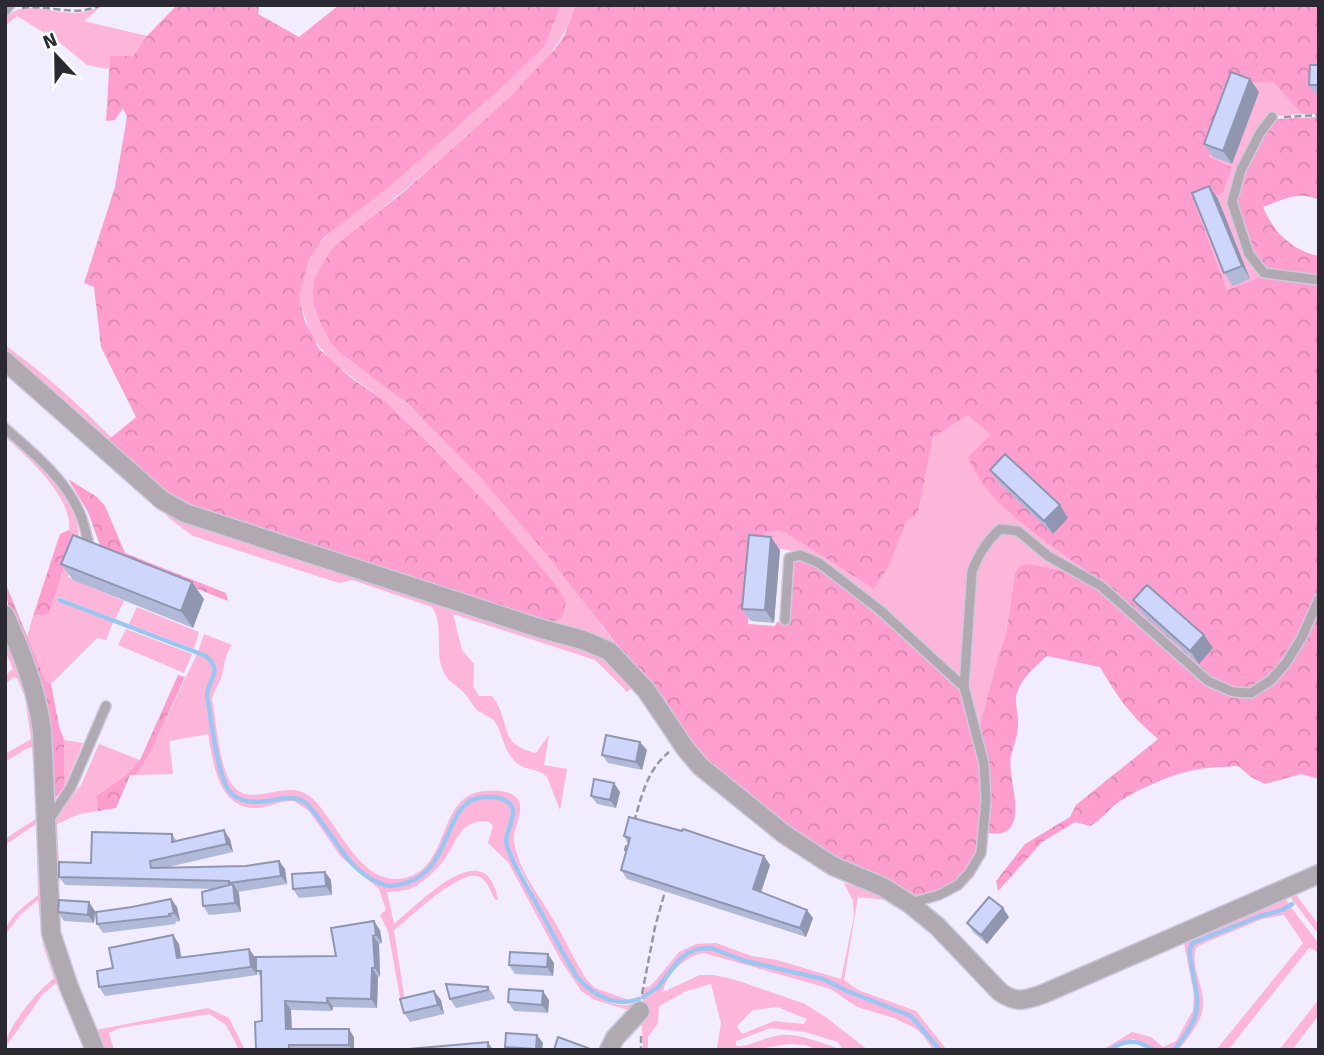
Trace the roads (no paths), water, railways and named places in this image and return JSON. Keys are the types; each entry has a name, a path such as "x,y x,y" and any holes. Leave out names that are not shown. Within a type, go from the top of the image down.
{"street":[{"path":"5,361 162,500 185,513 583,640 609,651 646,690 700,766 784,834 833,866 883,887 910,904 937,926 1000,992 1012,1000 1043,994 1319,874"},
{"path":"5,615 32,680 39,705 51,933 69,987 95,1050"},
{"path":"609,1050 615,1038 640,1011"}],"lane":[{"path":"1272,117 1260,133 1241,170 1232,202 1249,254 1264,274 1319,280"},
{"path":"5,428 40,459 68,492 80,513 88,540"},
{"path":"910,904 939,895 958,885 981,853 986,800 984,764 964,687 972,571 988,540 1000,529 1018,531 1048,556 1101,586 1208,681 1233,692 1251,693 1270,680 1286,663 1302,637 1319,599"},
{"path":"785,620 789,558 800,555 819,564 880,610 964,687"},
{"path":"46,824 71,787 106,706"}],"waterway":[{"path":"60,600 206,656 214,666 207,696 215,747 222,775 231,793 253,802 287,798 305,802 349,860 371,879 392,886 422,875 433,863 462,808 473,800 487,797 506,800 512,806 513,812 506,841 510,855 577,977 597,994 613,1001 639,999"},
{"path":"1174,1050 1191,1025 1197,1006 1190,956 1193,943 1292,904"},
{"path":"643,997 658,987 688,953 711,948 745,961 823,979 911,1016 940,1050"},
{"path":"1110,1050 1127,1042 1143,1044 1154,1050"}]}
